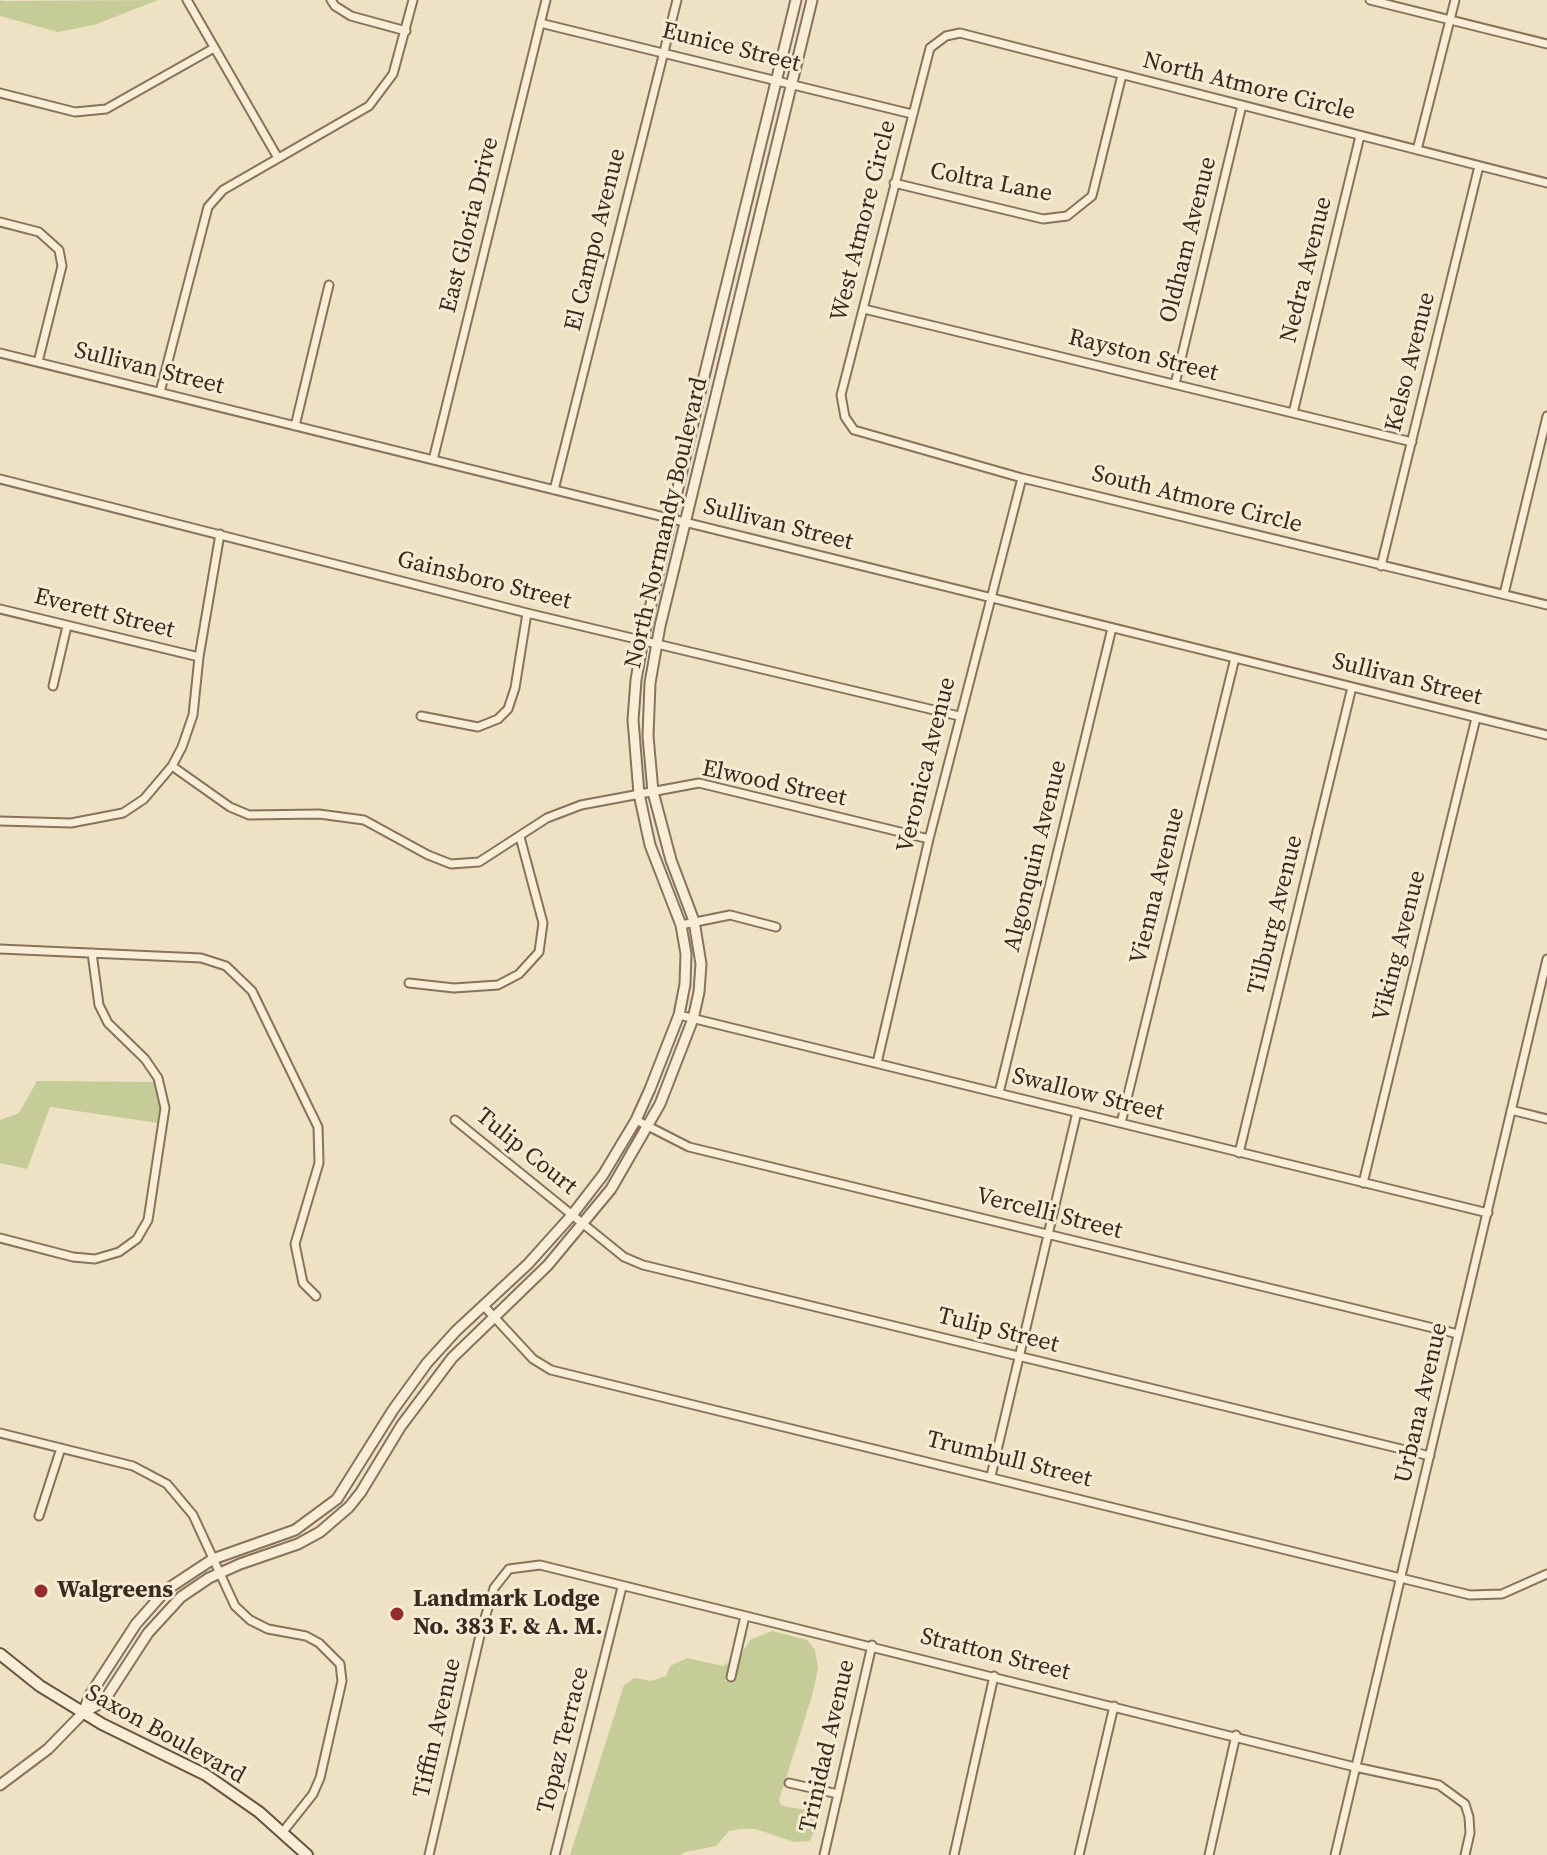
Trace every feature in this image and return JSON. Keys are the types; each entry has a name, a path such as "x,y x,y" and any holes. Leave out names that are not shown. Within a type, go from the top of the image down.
{"main road":[{"name":"Saxon Boulevard","path":"0,1654 40,1686 83,1713 206,1775 259,1812 307,1855"}],"street":[{"path":"187,0 278,158"},
{"path":"331,0 351,16 406,31"},
{"path":"160,392 208,207 223,190 369,106 393,74 413,0"},
{"name":"East Gloria Drive","path":"433,460 546,0"},
{"name":"El Campo Avenue","path":"554,490 677,0"},
{"name":"North Normandy Boulevard","path":"83,1713 90,1695 136,1624 153,1603 179,1580 213,1559 295,1530 337,1499 409,1386 447,1342 528,1264 572,1215 603,1175 636,1120 679,1015 686,969 681,925 650,845 639,794 633,720 643,639 796,0"},
{"name":"North Normandy Boulevard","path":"0,1785 48,1749 83,1713 104,1701 148,1633 170,1608 195,1587 240,1564 298,1544 340,1516 361,1492 401,1426 452,1358 548,1265 611,1189 649,1126 673,1074 693,1019 701,964 694,921 671,860 653,792 648,712 657,643 812,0"},
{"path":"1370,0 1547,44"},
{"path":"1417,150 1455,0"},
{"name":"Eunice Street","path":"540,23 912,114"},
{"name":"North Atmore Circle","path":"941,39 960,33 1547,183"},
{"name":"West Atmore Circle","path":"845,417 841,395 894,183 930,48 941,39"},
{"path":"0,93 75,112 106,109 214,48"},
{"name":"Coltra Lane","path":"894,183 1043,219 1067,216 1092,196 1122,75"},
{"name":"Oldham Avenue","path":"1175,384 1242,105"},
{"name":"Nedra Avenue","path":"1293,413 1360,136"},
{"name":"Kelso Avenue","path":"1381,566 1479,166"},
{"path":"0,222 39,232 59,250 62,266 38,362"},
{"path":"295,426 329,285"},
{"name":"Rayston Street","path":"864,309 1412,442"},
{"name":"Sullivan Street","path":"0,353 1547,735"},
{"path":"1504,594 1547,416"},
{"name":"South Atmore Circle","path":"845,417 854,430 1022,478 1547,605"},
{"name":"Veronica Avenue","path":"877,1063 959,716 1022,478"},
{"name":"Gainsboro Street","path":"0,479 527,613 959,716"},
{"path":"0,821 71,823 123,813 144,799 172,766 193,715 199,657 220,534"},
{"name":"Everett Street","path":"0,609 199,657"},
{"path":"421,716 478,727 498,719 508,709 515,688 527,613"},
{"path":"53,686 67,626"},
{"name":"Algonquin Avenue","path":"999,1093 1112,628"},
{"name":"Vienna Avenue","path":"1121,1123 1235,658"},
{"name":"Tilburg Avenue","path":"1239,1153 1352,687"},
{"name":"Viking Avenue","path":"1363,1183 1476,718"},
{"name":"Elwood Street","path":"172,766 230,807 249,815 319,814 364,820 451,864 479,862 547,818 581,805 699,783 929,839"},
{"path":"409,983 454,988 498,985 519,974 539,952 543,923 520,837"},
{"path":"681,925 730,915 776,927"},
{"path":"0,949 201,958 226,966 252,991 318,1127 319,1163 295,1244 303,1283 316,1296"},
{"path":"0,1238 73,1257 95,1259 119,1252 137,1239 148,1220 165,1108 158,1078 145,1059 108,1023 99,1005 92,953"},
{"name":"Urbana Avenue","path":"1335,1855 1511,1110 1542,998 1547,959"},
{"name":"Swallow Street","path":"679,1015 1488,1213"},
{"path":"1511,1110 1547,1119"},
{"path":"991,1476 1077,1112"},
{"name":"Tulip Court","path":"455,1120 572,1215"},
{"name":"Vercelli Street","path":"636,1120 689,1147 1458,1334"},
{"name":"Tulip Street","path":"572,1215 624,1257 643,1265 1430,1456"},
{"name":"Trumbull Street","path":"483,1305 533,1359 551,1370 1470,1595 1502,1594 1547,1574"},
{"path":"0,1433 133,1466 167,1484 193,1515 235,1606 250,1620 268,1629 306,1636 328,1650 340,1664 342,1681 320,1778 313,1794 282,1833"},
{"path":"39,1516 61,1448"},
{"name":"Stratton Street","path":"509,1569 540,1565 1236,1735 1355,1767 1439,1785 1465,1804 1470,1833 1465,1855"},
{"name":"Tiffin Avenue","path":"430,1855 481,1631 494,1588 509,1569"},
{"name":"Topaz Terrace","path":"555,1855 622,1587"},
{"path":"731,1677 745,1616"},
{"name":"Trinidad Avenue","path":"824,1855 872,1645"},
{"path":"954,1855 994,1676"},
{"path":"1079,1855 1114,1706"},
{"path":"1209,1855 1236,1735"},
{"path":"789,1783 838,1794"}],"green space":[{"path":"0,0 158,0 94,25 58,32 0,16"},
{"path":"37,1081 155,1082 160,1108 158,1123 50,1107 27,1169 0,1163 0,1120 19,1113"},
{"path":"772,1631 807,1640 815,1650 818,1669 812,1696 779,1800 781,1805 787,1807 813,1811 815,1829 810,1841 794,1842 756,1829 740,1829 729,1831 716,1846 680,1855 570,1855 624,1685 634,1678 651,1681 666,1676 670,1666 687,1658 723,1666 729,1662 725,1681 734,1683 741,1654 750,1640"}],"place":[{"name":"Walgreens","path":"41,1591"},
{"name":"Landmark Lodge No. 383 F. & A. M.","path":"397,1614"}]}
